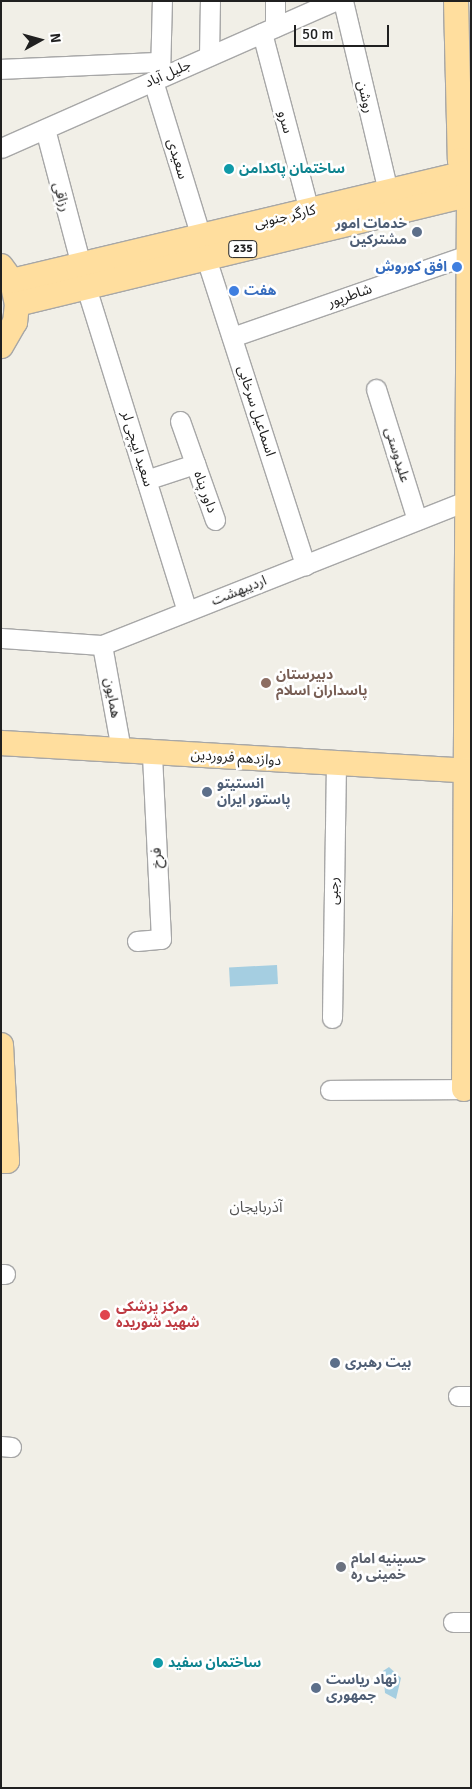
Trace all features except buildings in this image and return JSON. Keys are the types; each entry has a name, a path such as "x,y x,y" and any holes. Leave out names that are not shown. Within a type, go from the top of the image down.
{"main road":[{"path":"456,1 468,184 467,1049 464,1089"},
{"name":"کارگر جنوبی","path":"204,247 309,211 388,192 468,184"},
{"name":"کارگر جنوبی","path":"17,304 84,276 468,184"},
{"name":"کارگر جنوبی","path":"6,274 84,276"},
{"path":"1,346 15,322 17,304 6,274"},
{"name":"دوازدهم فروردین","path":"1,742 468,771"},
{"path":"1,1045 4,1161"}],"street":[{"path":"1,69 157,74 162,1"},
{"path":"208,56 210,1"},
{"name":"سرو","path":"275,1 269,30 309,211"},
{"name":"جلیل آباد","path":"1,148 45,129 157,74 208,56 334,1"},
{"name":"روشن","path":"343,1 388,192"},
{"name":"سعیدی","path":"157,74 204,247"},
{"name":"رزاقی","path":"45,129 84,276"},
{"name":"اسماعیل سرخابی","path":"204,247 305,565"},
{"name":"شاطرپور","path":"232,337 468,255"},
{"name":"سعید ایپچی لر","path":"84,276 187,611"},
{"name":"علیدوستی","path":"376,390 417,520"},
{"name":"داور پناه","path":"180,421 215,520"},
{"name":"داور پناه","path":"146,480 195,464"},
{"name":"اردیبهشت","path":"1,638 102,645 469,500"},
{"name":"همایون","path":"102,645 121,750"},
{"name":"فرخ","path":"137,941 162,939 152,752"},
{"name":"رجبی","path":"332,1018 336,764"},
{"path":"330,1090 464,1089"}],"water":[{"path":"277,965 278,984 230,986 229,968"},
{"path":"389,1667 401,1678 396,1699 385,1693 383,1671"}],"place":[{"name":"ساختمان پاکدامن","path":"229,169"},
{"name":"خدمات امور مشترکین","path":"417,232"},
{"name":"افق کوروش","path":"457,267"},
{"name":"هفت","path":"234,291"},
{"name":"دبیرستان پاسداران اسلام","path":"266,683"},
{"name":"انستیتو پاستور ایران","path":"207,792"},
{"name":"مرکز پزشکی شهید شوریده","path":"105,1315"},
{"name":"بیت رهبری","path":"335,1363"},
{"name":"حسینیه امام خمینی ره","path":"341,1567"},
{"name":"ساختمان سفید","path":"158,1663"},
{"name":"نهاد ریاست جمهوری","path":"316,1688"}],"district":[{"name":"آذربایجان","path":"256,1208"}]}
